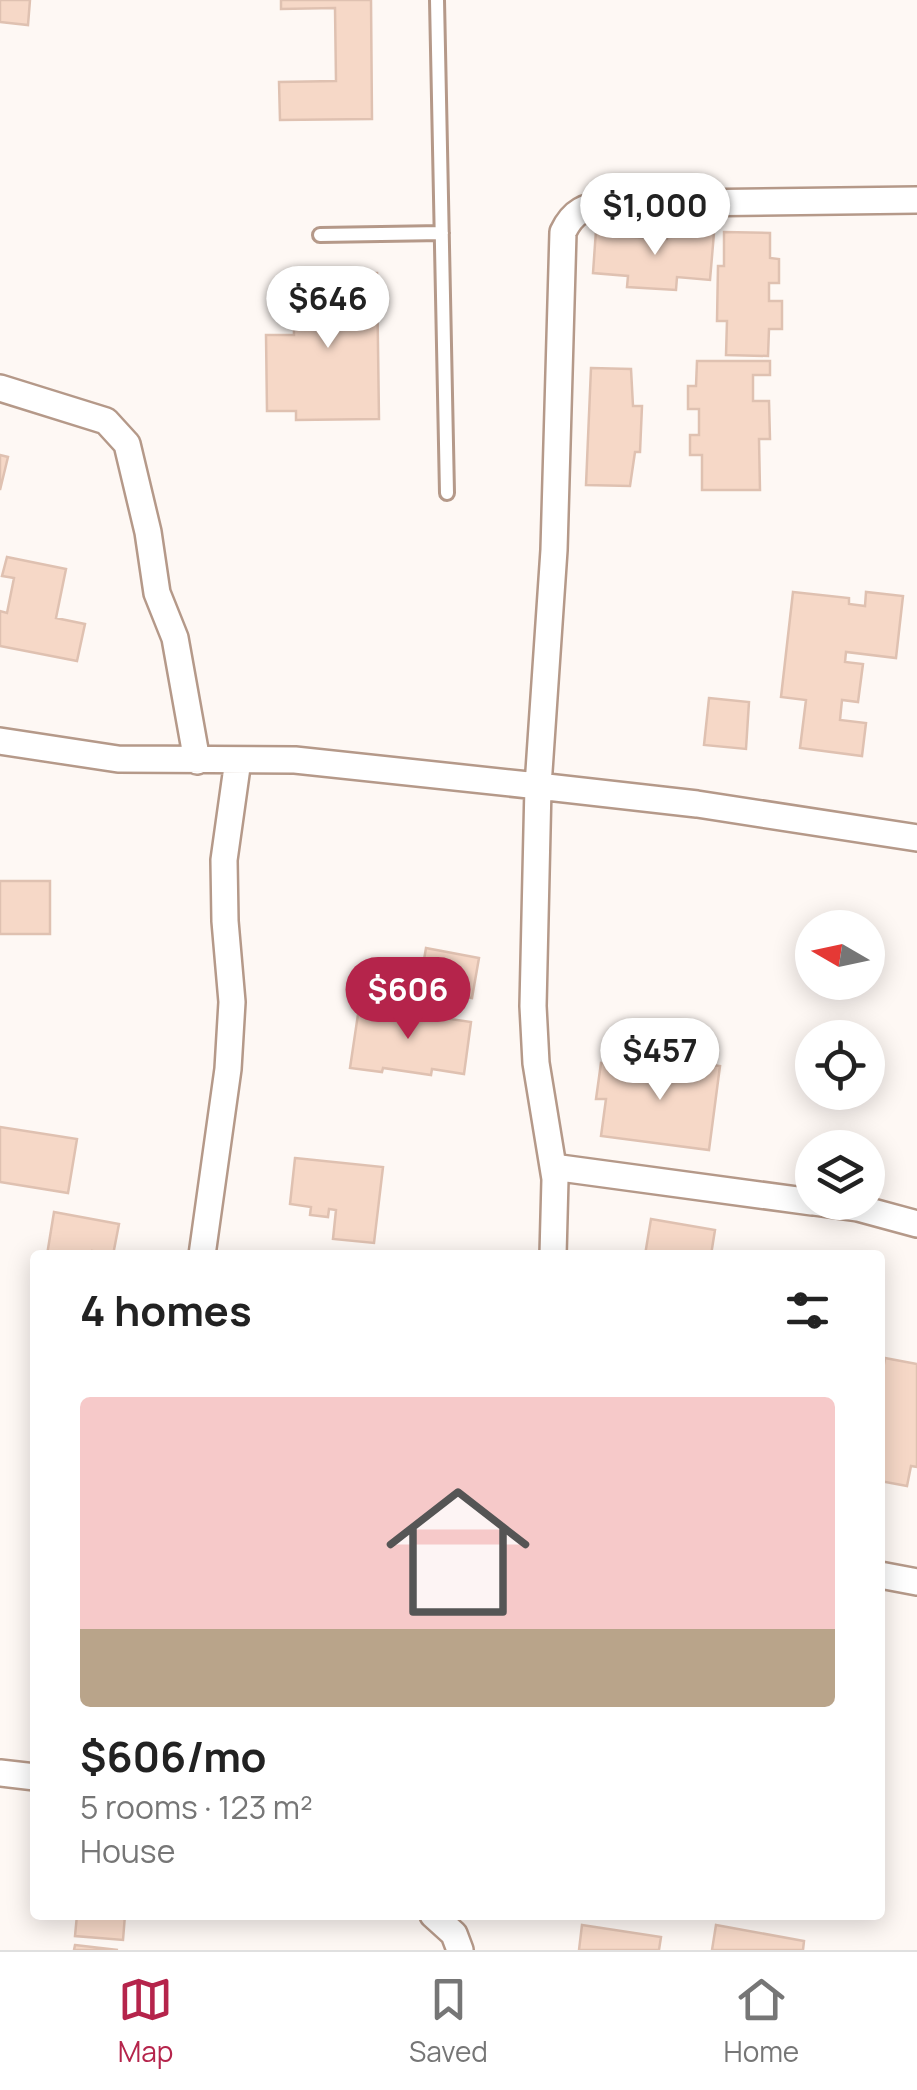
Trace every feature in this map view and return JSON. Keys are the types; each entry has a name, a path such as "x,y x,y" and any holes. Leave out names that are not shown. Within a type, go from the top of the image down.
{"street":[{"path":"553,1250 553,1167 536,1063 533,1006 538,786 554,550 563,232 571,216 592,205 917,200"},
{"path":"0,388 106,421 126,444 148,532 157,593 174,638 197,761"},
{"path":"0,741 118,760 295,760 697,804 917,838"},
{"path":"203,1250 228,1069 232,1002 224,860 238,760"},
{"path":"553,1167 795,1199"},
{"path":"885,1215 917,1224"},
{"path":"885,1576 917,1582"},
{"path":"0,1773 30,1776"}],"lane":[{"path":"437,0 447,492"},
{"path":"320,235 442,233"}],"building":[{"path":"0,0 30,0 28,25 0,22"},
{"path":"281,0 371,0 372,119 280,120 279,82 336,81 335,8 281,9"},
{"path":"596,230 617,232 617,236 667,239 668,230 714,233 710,280 677,277 676,290 627,287 628,276 593,273"},
{"path":"724,232 770,233 770,258 779,259 779,283 769,283 769,301 782,301 782,329 769,329 768,356 726,355 727,321 717,321 718,266 724,266"},
{"path":"377,273 379,419 296,420 296,411 267,411 266,335 294,335 293,275"},
{"path":"697,361 770,361 770,375 753,375 753,401 769,401 770,439 759,439 760,490 702,490 702,455 690,455 690,435 699,435 699,409 688,409 688,386 696,386"},
{"path":"591,368 631,369 633,406 642,406 640,452 635,452 630,486 586,485"},
{"path":"0,455 8,457 0,490"},
{"path":"7,557 66,569 56,618 85,624 77,661 0,646 0,611 7,613 14,578 2,576"},
{"path":"793,592 849,598 849,604 865,606 866,592 903,596 896,658 846,652 845,662 863,664 858,702 842,700 840,720 866,723 862,756 800,748 806,700 781,697"},
{"path":"709,698 749,702 746,749 704,745"},
{"path":"0,881 50,881 50,934 0,934"},
{"path":"426,948 479,958 472,998 419,989"},
{"path":"360,1001 390,1006 389,1010 471,1022 464,1074 432,1069 431,1075 350,1068"},
{"path":"671,1059 720,1066 709,1150 601,1136 606,1099 596,1099 601,1063 669,1072"},
{"path":"0,1127 77,1139 68,1193 0,1182"},
{"path":"295,1158 383,1167 374,1243 333,1239 336,1210 329,1209 328,1217 310,1215 311,1207 290,1204"},
{"path":"54,1212 119,1224 114,1250 48,1250"},
{"path":"651,1219 715,1230 712,1250 646,1250"},
{"path":"885,1358 917,1364 917,1467 911,1466 907,1486 885,1482"},
{"path":"77,1920 125,1920 123,1940 75,1936"},
{"path":"582,1925 661,1937 659,1950 579,1950"},
{"path":"716,1925 804,1941 803,1950 712,1950"},
{"path":"75,1945 118,1950 74,1950"}]}
